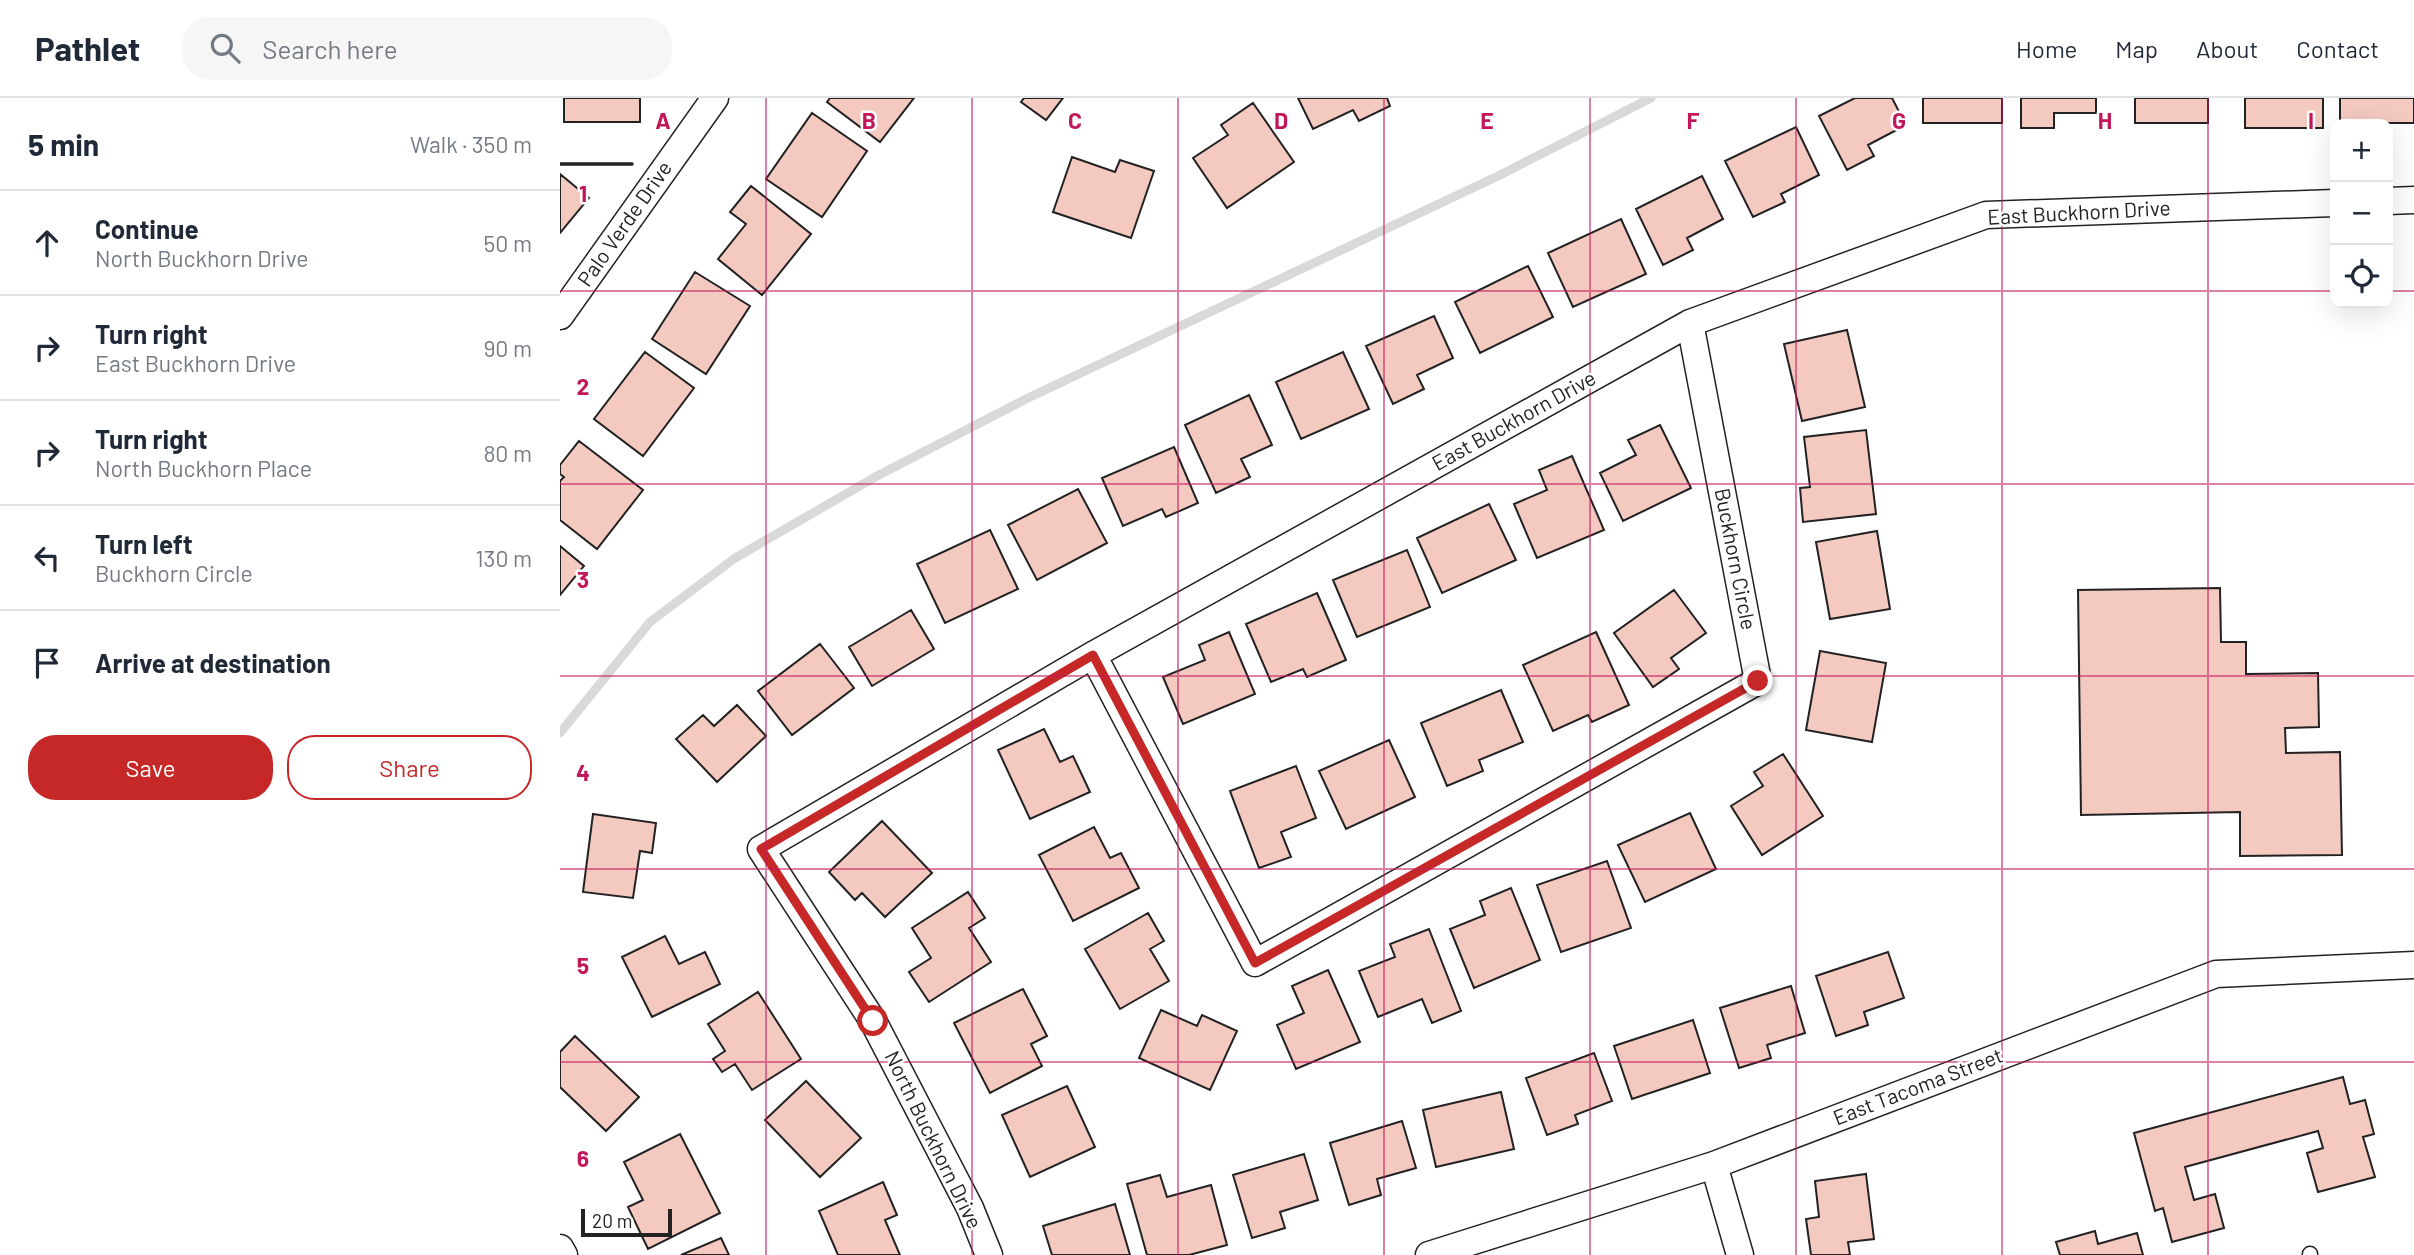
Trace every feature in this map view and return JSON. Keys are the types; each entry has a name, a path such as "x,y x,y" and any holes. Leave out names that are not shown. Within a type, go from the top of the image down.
{"street":[{"name":"Palo Verde Drive","path":"560,316 715,98"},
{"path":"2393,201 2414,200"},
{"name":"East Buckhorn Drive","path":"761,849 1093,655 1690,323 1986,215 2330,203"},
{"name":"Buckhorn Circle","path":"1093,655 1255,963 1758,681 1690,323"},
{"name":"North Buckhorn Drive","path":"761,849 873,1021 970,1209 989,1255"},
{"name":"East Tacoma Street","path":"1429,1255 1714,1165 2216,974 2414,965"},
{"path":"1714,1165 1740,1255"},
{"path":"560,1248 564,1255"}],"building":[{"path":"564,98 640,98 640,122 564,122"},
{"path":"830,98 914,98 880,142 827,102"},
{"path":"1024,98 1063,98 1046,120 1021,102"},
{"path":"1298,98 1387,98 1390,106 1359,121 1353,110 1313,129"},
{"path":"1855,98 1892,98 1906,125 1868,145 1874,156 1847,170 1819,116"},
{"path":"1923,98 2002,98 2002,123 1923,123"},
{"path":"2021,98 2096,98 2096,113 2054,113 2054,128 2021,128"},
{"path":"2135,98 2208,98 2208,123 2135,123"},
{"path":"2245,98 2323,98 2323,128 2245,128"},
{"path":"2340,98 2414,98 2414,123 2393,123 2393,119 2340,119"},
{"path":"1253,103 1294,162 1227,208 1193,158 1228,135 1221,125"},
{"path":"812,113 867,151 822,217 766,179"},
{"path":"1796,127 1819,175 1781,194 1785,202 1753,217 1725,161"},
{"path":"1072,157 1115,172 1120,160 1154,171 1131,238 1053,212"},
{"path":"560,174 589,198 560,233"},
{"path":"1702,176 1723,219 1687,238 1693,250 1663,265 1636,209"},
{"path":"751,186 811,234 762,295 718,259 746,224 730,212"},
{"path":"1621,219 1646,274 1573,307 1548,253"},
{"path":"1528,266 1553,317 1480,353 1455,302"},
{"path":"695,272 750,306 706,374 652,339"},
{"path":"1434,316 1453,358 1417,375 1424,389 1393,404 1366,346"},
{"path":"1847,330 1865,407 1802,421 1784,344"},
{"path":"645,352 694,388 643,456 594,419"},
{"path":"1343,352 1369,409 1301,439 1276,382"},
{"path":"1249,395 1272,445 1241,459 1250,477 1216,493 1185,425"},
{"path":"1660,425 1691,488 1623,521 1600,473 1636,455 1628,440"},
{"path":"1866,430 1876,514 1803,522 1800,488 1810,487 1804,437"},
{"path":"579,441 643,490 597,549 560,520 560,481 564,477 560,474 560,465"},
{"path":"1174,447 1198,503 1166,517 1162,509 1123,526 1102,478"},
{"path":"1572,456 1604,530 1537,558 1514,504 1547,490 1539,470"},
{"path":"1078,489 1107,543 1037,580 1008,525"},
{"path":"1489,504 1516,560 1442,593 1417,538"},
{"path":"990,530 1018,589 945,623 917,564"},
{"path":"1877,531 1890,609 1830,619 1816,542"},
{"path":"560,546 584,566 560,595"},
{"path":"1407,550 1430,607 1357,637 1333,580"},
{"path":"2220,588 2221,642 2246,642 2246,674 2318,673 2319,727 2285,728 2286,753 2340,752 2342,855 2240,856 2240,812 2081,815 2078,590"},
{"path":"1674,590 1706,633 1671,658 1679,669 1653,687 1614,633"},
{"path":"1317,593 1346,660 1307,677 1303,669 1271,682 1246,624"},
{"path":"911,610 934,649 872,686 849,647"},
{"path":"1229,632 1255,694 1183,724 1163,677 1205,660 1199,645"},
{"path":"1596,632 1629,705 1592,722 1588,715 1553,731 1523,665"},
{"path":"820,644 854,688 792,735 758,691"},
{"path":"1820,651 1886,663 1872,742 1806,730"},
{"path":"1501,690 1523,742 1479,760 1483,771 1447,786 1421,723"},
{"path":"737,705 766,736 717,782 676,739 703,715 714,726"},
{"path":"1044,729 1060,762 1073,756 1090,792 1030,819 998,750"},
{"path":"1389,740 1415,797 1346,829 1319,771"},
{"path":"1783,754 1823,816 1762,855 1731,806 1763,786 1754,772"},
{"path":"1296,766 1316,818 1281,832 1291,857 1259,868 1230,791"},
{"path":"1690,813 1716,869 1645,902 1618,845"},
{"path":"593,814 656,823 652,853 640,851 633,898 583,892"},
{"path":"882,821 932,873 885,917 862,893 855,900 829,872"},
{"path":"1094,827 1110,858 1121,853 1139,888 1073,921 1039,855"},
{"path":"1607,861 1631,928 1561,952 1537,885"},
{"path":"1511,888 1540,960 1474,988 1450,929 1485,915 1480,901"},
{"path":"968,892 985,918 969,928 991,962 929,1002 909,972 931,958 912,928"},
{"path":"1148,913 1164,941 1150,949 1169,981 1120,1009 1085,949"},
{"path":"1429,929 1461,1011 1432,1023 1422,999 1378,1017 1359,971 1395,957 1390,944"},
{"path":"665,936 679,964 705,952 720,984 652,1017 622,957"},
{"path":"1888,952 1904,998 1864,1012 1868,1025 1836,1036 1816,976"},
{"path":"1328,970 1360,1042 1296,1069 1277,1025 1304,1013 1292,986"},
{"path":"1791,986 1805,1033 1767,1045 1771,1058 1739,1068 1720,1008"},
{"path":"1023,989 1047,1036 1031,1044 1042,1066 990,1093 954,1023"},
{"path":"758,992 801,1059 752,1090 735,1064 722,1072 713,1059 725,1051 708,1024"},
{"path":"1161,1010 1197,1026 1202,1015 1237,1031 1210,1090 1139,1058"},
{"path":"1693,1020 1710,1073 1632,1099 1614,1046"},
{"path":"575,1036 639,1097 606,1131 560,1087 560,1052"},
{"path":"1594,1053 1612,1101 1575,1115 1578,1124 1547,1135 1526,1078"},
{"path":"2343,1077 2350,1104 2365,1100 2374,1134 2363,1137 2375,1177 2318,1192 2307,1153 2323,1148 2318,1131 2185,1167 2194,1200 2215,1194 2224,1228 2172,1242 2163,1208 2155,1211 2134,1133"},
{"path":"806,1081 861,1138 820,1177 765,1120"},
{"path":"1067,1086 1095,1147 1030,1177 1002,1115"},
{"path":"1501,1092 1514,1149 1436,1167 1423,1110"},
{"path":"1402,1121 1416,1168 1377,1179 1381,1195 1349,1205 1330,1143"},
{"path":"680,1134 720,1213 648,1249 628,1207 643,1200 624,1162"},
{"path":"1304,1154 1318,1200 1280,1212 1285,1228 1252,1238 1233,1175"},
{"path":"1866,1174 1874,1239 1848,1242 1850,1255 1811,1255 1806,1219 1819,1217 1815,1181"},
{"path":"1160,1175 1167,1197 1211,1185 1227,1245 1189,1255 1147,1255 1127,1184"},
{"path":"883,1182 897,1215 885,1220 900,1255 838,1255 819,1211"},
{"path":"1115,1204 1130,1255 1052,1255 1043,1226"},
{"path":"2095,1231 2098,1244 2137,1233 2143,1255 2060,1255 2056,1242"},
{"path":"721,1238 729,1255 681,1255"}],"waterway":[{"path":"560,733 650,622 735,558 877,476 1028,398 1498,176 1651,98"}],"wall":[{"path":"560,164 632,164"}],"route":[{"path":"873,1021 761,849 1093,655 1255,963 1758,681"}]}
